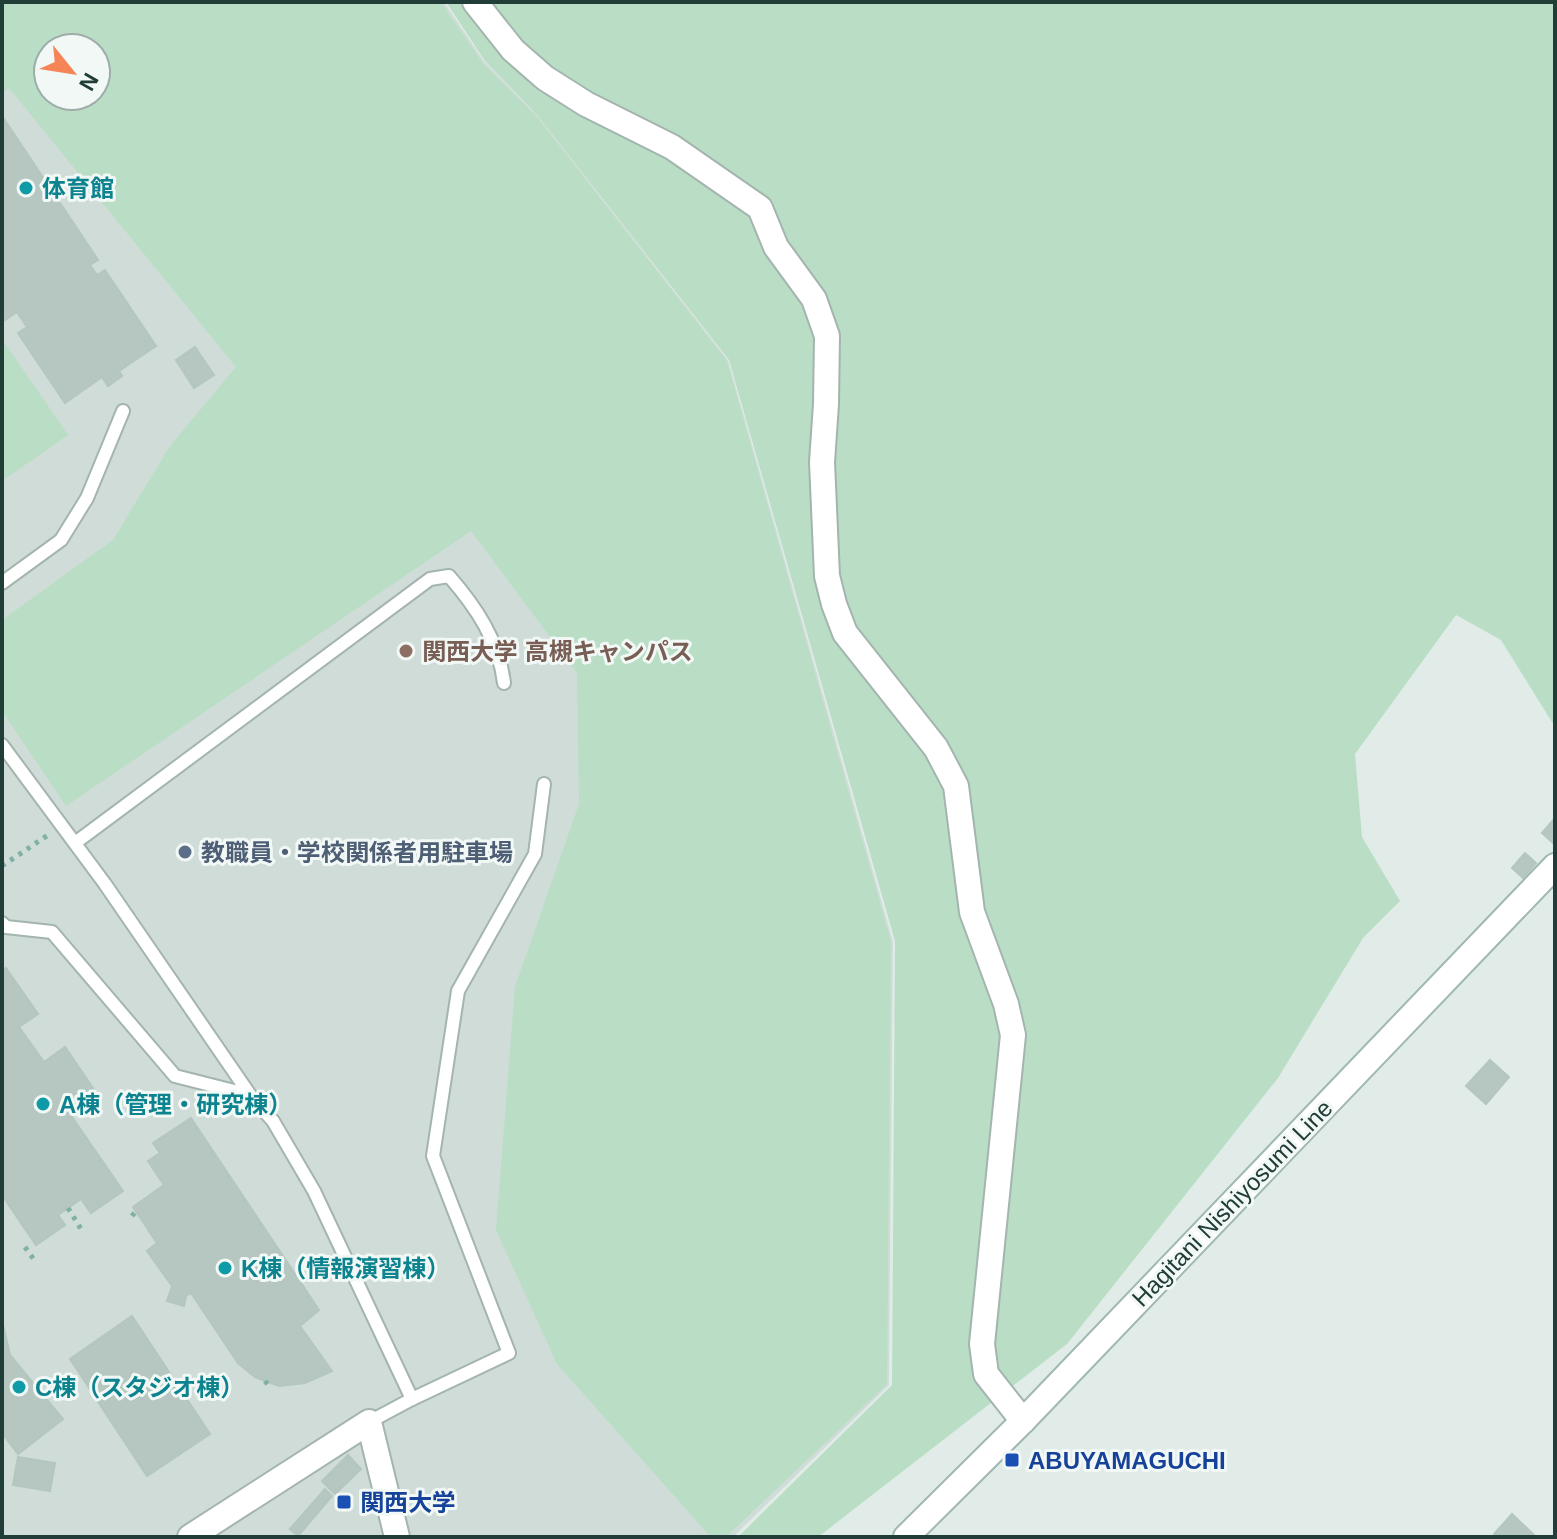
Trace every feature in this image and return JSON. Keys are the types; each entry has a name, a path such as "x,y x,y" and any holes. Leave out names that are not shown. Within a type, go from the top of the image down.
{"street":[{"path":"475,2 513,50 545,78 586,104 672,147 760,208 776,247 814,299 827,336 822,462 827,576 834,604 845,633 936,748 956,786 972,912 1006,1004 1013,1035 982,1344 986,1374 1023,1421"},
{"name":"Hagitani Nishiyosumi Line","path":"906,1537 1023,1421 1555,866"},
{"path":"190,1537 369,1422 397,1537"}],"lane":[{"path":"2,583 61,540 87,498 123,411"},
{"path":"75,843 430,579 449,576 466,596 486,626 502,668 504,683"},
{"path":"2,745 75,843 250,1095 273,1121 314,1191 412,1399"},
{"path":"369,1422 509,1353 433,1156 458,991 535,854 544,784"},
{"path":"2,923 6,927 52,932 175,1076 250,1095"}],"path":[{"path":"2,866 62,826"},
{"path":"68,1208 81,1229"},
{"path":"25,1247 35,1261"},
{"path":"265,1381 270,1387"}],"shaded area":[{"name":"関西大学 高槻キャンパス","path":"2,2 444,2 484,61 538,116 728,360 893,942 889,1385 733,1537 2,1537"}],"green space":[{"path":"2,2 441,2 482,62 537,117 727,361 891,942 887,1384 726,1537 711,1537 557,1364 496,1230 515,987 579,804 577,673 471,531 66,806 2,711 2,620 113,540 170,446 236,367 9,88 2,93"},
{"path":"446,2 1555,2 1555,727 1501,640 1456,615 1355,754 1362,837 1400,901 1363,938 1278,1078 1067,1344 818,1537 738,1537 892,1385 895,941 729,360 538,116 485,61"},
{"path":"2,339 68,435 2,481"}],"building":[{"name":"体育館","path":"2,116 98,260 90,265 97,275 105,270 156,346 119,371 122,376 108,386 102,377 65,403 18,333 27,327 17,312 2,322"},
{"path":"195,347 214,375 194,388 176,360"},
{"path":"1555,818 1555,840 1553,843 1542,833"},
{"path":"1525,853 1536,863 1523,878 1512,868"},
{"name":"A棟（管理・研究棟）","path":"6,968 38,1014 19,1027 44,1062 65,1047 97,1094 70,1114 123,1191 91,1213 81,1199 58,1215 65,1225 36,1245 2,1195 2,971"},
{"path":"1490,1060 1509,1077 1486,1104 1466,1086"},
{"name":"K棟（情報演習棟）","path":"191,1118 319,1310 300,1326 332,1371 305,1383 279,1386 255,1377 238,1363 191,1293 186,1296 184,1306 167,1301 172,1286 147,1251 157,1243 133,1207 164,1185 148,1161 160,1153 153,1143"},
{"path":"132,1316 210,1434 147,1476 70,1359"},
{"name":"C棟（スタジオ棟）","path":"2,1320 10,1355 63,1419 18,1454 2,1433"},
{"path":"348,1455 361,1469 335,1494 322,1481"},
{"path":"18,1457 55,1463 50,1491 13,1485"},
{"path":"325,1489 332,1496 298,1536 290,1529"},
{"path":"1512,1514 1536,1537 1497,1537 1494,1534"}],"place":[{"name":"体育館","path":"26,188"},
{"name":"関西大学 高槻キャンパス","path":"406,651"},
{"name":"教職員・学校関係者用駐車場","path":"185,852"},
{"name":"A棟（管理・研究棟）","path":"43,1104"},
{"name":"K棟（情報演習棟）","path":"225,1268"},
{"name":"C棟（スタジオ棟）","path":"19,1387"},
{"name":"ABUYAMAGUCHI","path":"1012,1460"},
{"name":"関西大学","path":"344,1502"}]}
